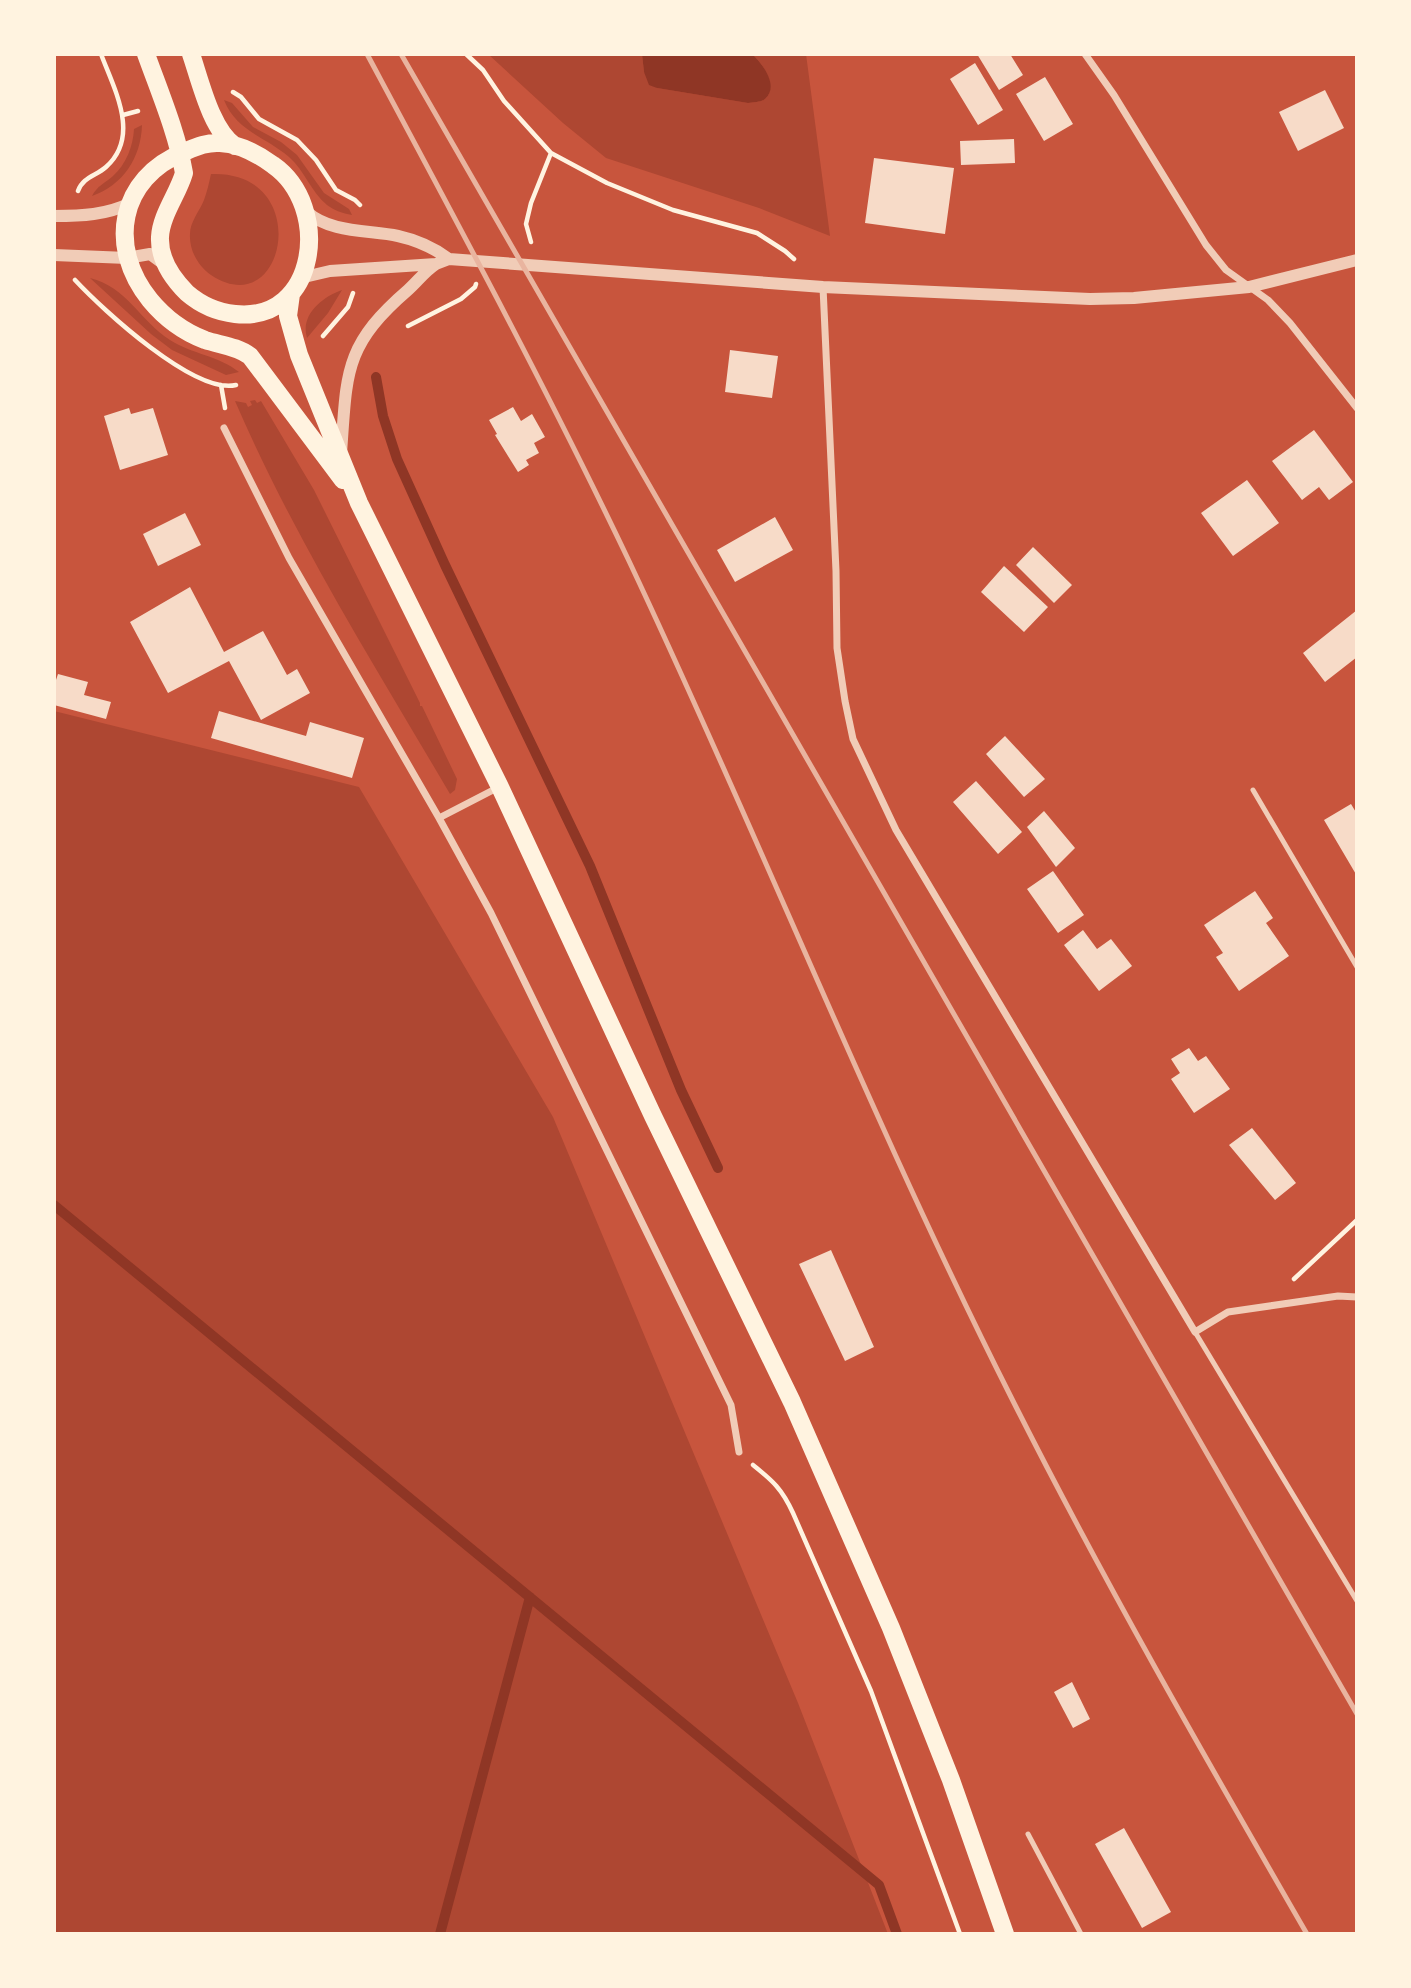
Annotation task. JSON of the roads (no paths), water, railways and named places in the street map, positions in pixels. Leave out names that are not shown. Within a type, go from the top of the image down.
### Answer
[{"type":"main road","points":[[146,54],[184,173],[164,219],[160,238],[162,254],[177,282],[193,298],[214,310],[242,315],[274,308],[296,286]]},
{"type":"main road","points":[[191,54],[216,123],[224,137],[234,146]]},
{"type":"main road","points":[[359,503],[250,355],[201,338],[168,318],[134,276],[127,258],[124,232],[131,203],[141,182],[151,170],[179,154],[211,143],[234,146],[258,155],[282,172],[299,195],[307,212],[310,239],[307,262],[288,308],[289,324],[299,355],[359,503],[500,787],[653,1116],[792,1402],[863,1561],[951,1780],[1005,1934]]},
{"type":"street","points":[[1085,54],[1114,95],[1206,245],[1226,270],[1268,300],[1290,323],[1357,408]]},
{"type":"street","points":[[54,216],[95,215],[117,210],[131,203]]},
{"type":"street","points":[[307,212],[325,223],[406,238],[433,250],[442,262]]},
{"type":"street","points":[[54,255],[127,258],[150,254],[168,268]]},
{"type":"street","points":[[296,286],[330,271],[442,262],[537,266],[823,287],[1090,299],[1161,296],[1249,287],[1357,260]]},
{"type":"street","points":[[341,458],[348,376],[358,347],[381,314],[442,262]]},
{"type":"street","points":[[823,287],[837,648],[853,739],[896,830],[1195,1332],[1228,1312],[1338,1296],[1357,1297]]},
{"type":"street","points":[[224,428],[289,558],[491,913],[731,1405],[739,1452]]},
{"type":"street","points":[[439,818],[500,787]]},
{"type":"lane","points":[[1253,790],[1357,967]]},
{"type":"lane","points":[[1195,1332],[1357,1601]]},
{"type":"lane","points":[[1028,1834],[1081,1934]]},
{"type":"waterway","points":[[376,377],[383,416],[397,459],[590,866],[681,1090],[718,1168]]},
{"type":"waterway","points":[[54,1205],[879,1885],[897,1934]]},
{"type":"waterway","points":[[440,1934],[530,1597]]},
{"type":"railway","points":[[367,54],[534,369],[629,561],[725,770],[864,1086],[1011,1397],[1118,1601],[1307,1934]]},
{"type":"railway","points":[[401,54],[1357,1714]]}]
